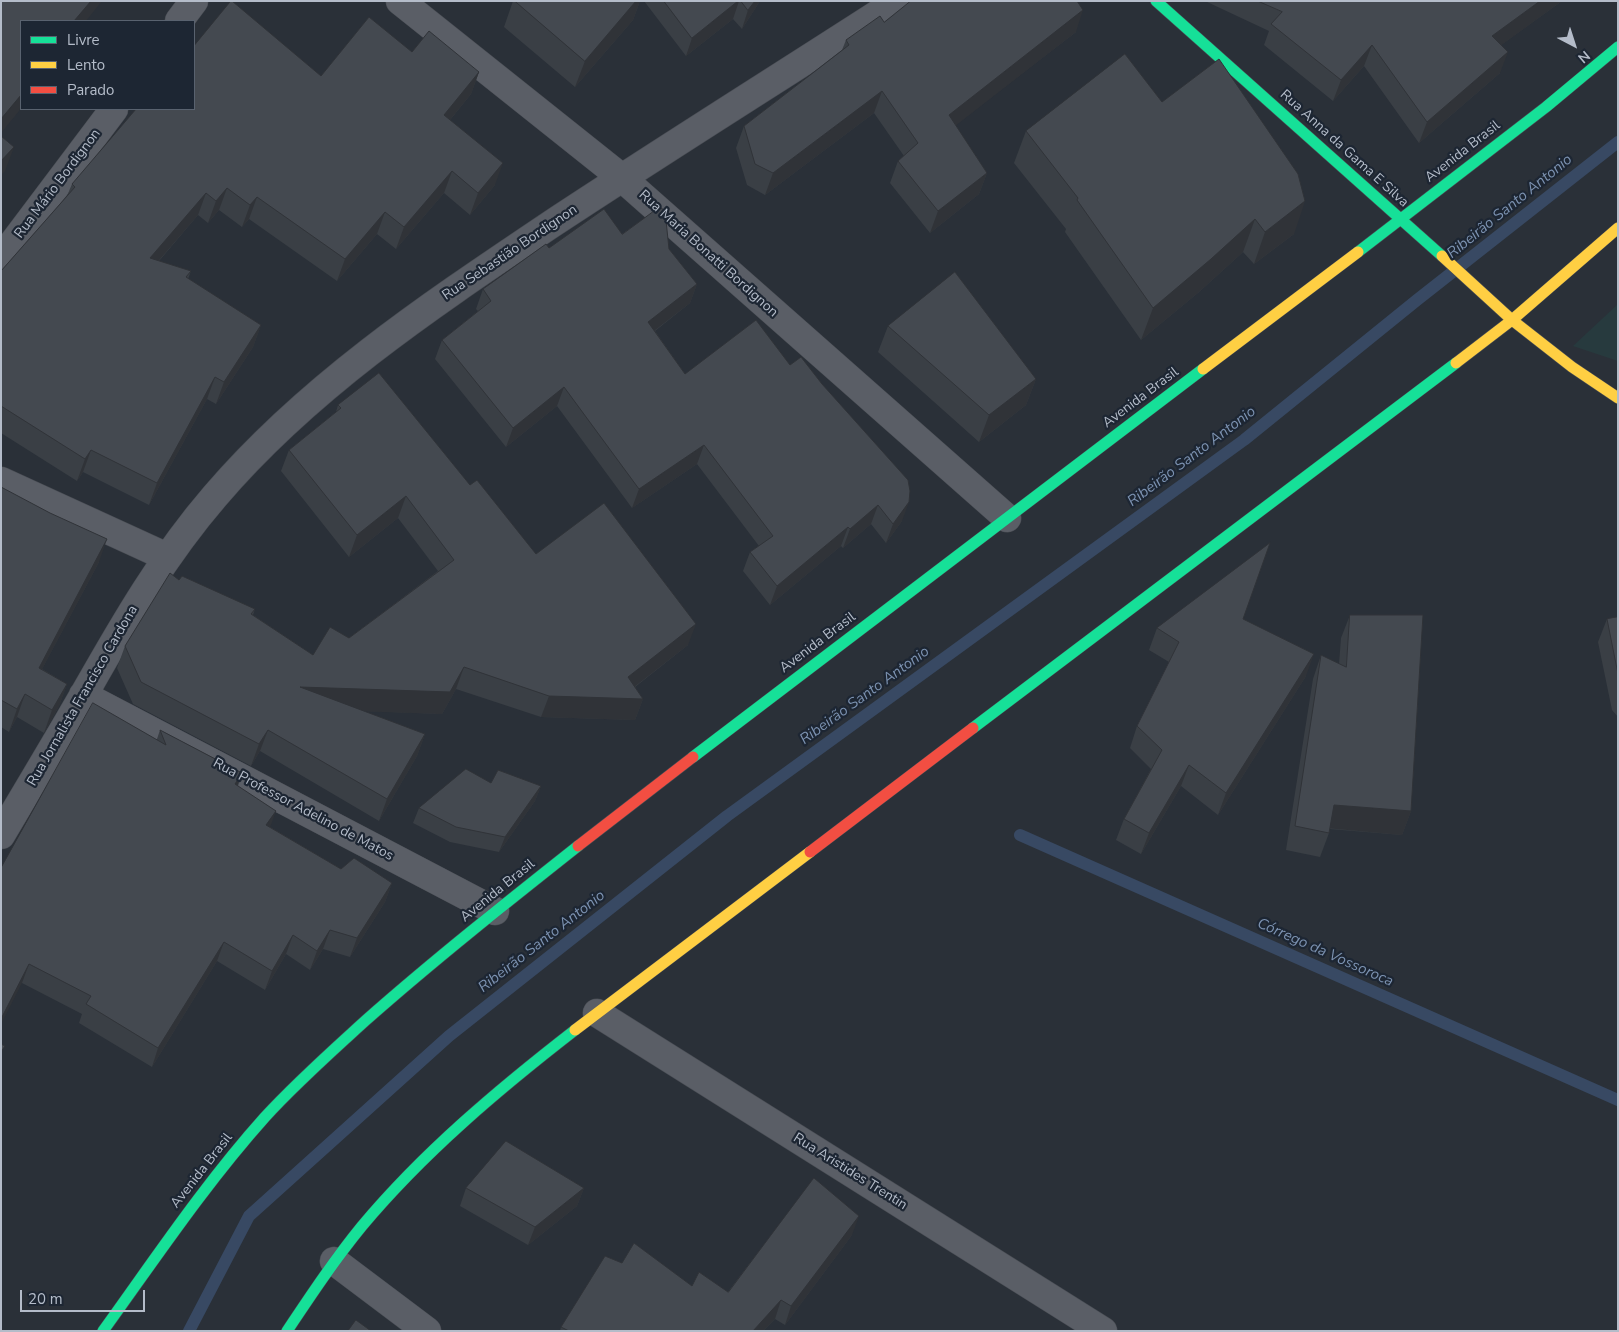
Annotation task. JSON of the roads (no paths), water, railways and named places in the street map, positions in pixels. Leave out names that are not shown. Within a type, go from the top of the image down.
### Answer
[{"type":"main road","name":"Rua Anna da Gama E Silva","points":[[1156,1],[1425,240],[1512,320],[1572,367],[1618,398]]},
{"type":"main road","name":"Avenida Brasil","points":[[103,1331],[220,1170],[265,1117],[318,1063],[400,990],[495,911],[712,742],[1401,219],[1546,106],[1618,47]]},
{"type":"main road","points":[[287,1331],[334,1261],[373,1213],[418,1164],[522,1071],[1512,320],[1618,228]]},
{"type":"street","points":[[180,20],[194,1]]},
{"type":"street","name":"Rua Maria Bonatti Bordignon","points":[[400,1],[622,178],[1006,518]]},
{"type":"street","name":"Rua Sebastião Bordignon","points":[[167,557],[214,497],[246,462],[292,416],[364,356],[464,282],[898,1]]},
{"type":"street","name":"Rua Mário Bordignon","points":[[1,260],[113,110]]},
{"type":"street","points":[[1,481],[167,557]]},
{"type":"street","name":"Rua Jornalista Francisco Cardona","points":[[1,835],[126,621],[167,557]]},
{"type":"street","name":"Rua Professor Adelino de Matos","points":[[83,695],[495,911]]},
{"type":"street","name":"Rua Aristides Trentin","points":[[597,1013],[1103,1331]]},
{"type":"street","points":[[334,1261],[427,1331]]},
{"type":"waterway","name":"Ribeirão Santo Antonio","points":[[189,1331],[249,1216],[449,1036],[727,816],[1244,440],[1417,300],[1618,142]]},
{"type":"waterway","name":"Córrego da Vossoroca","points":[[1020,835],[1618,1100]]}]
